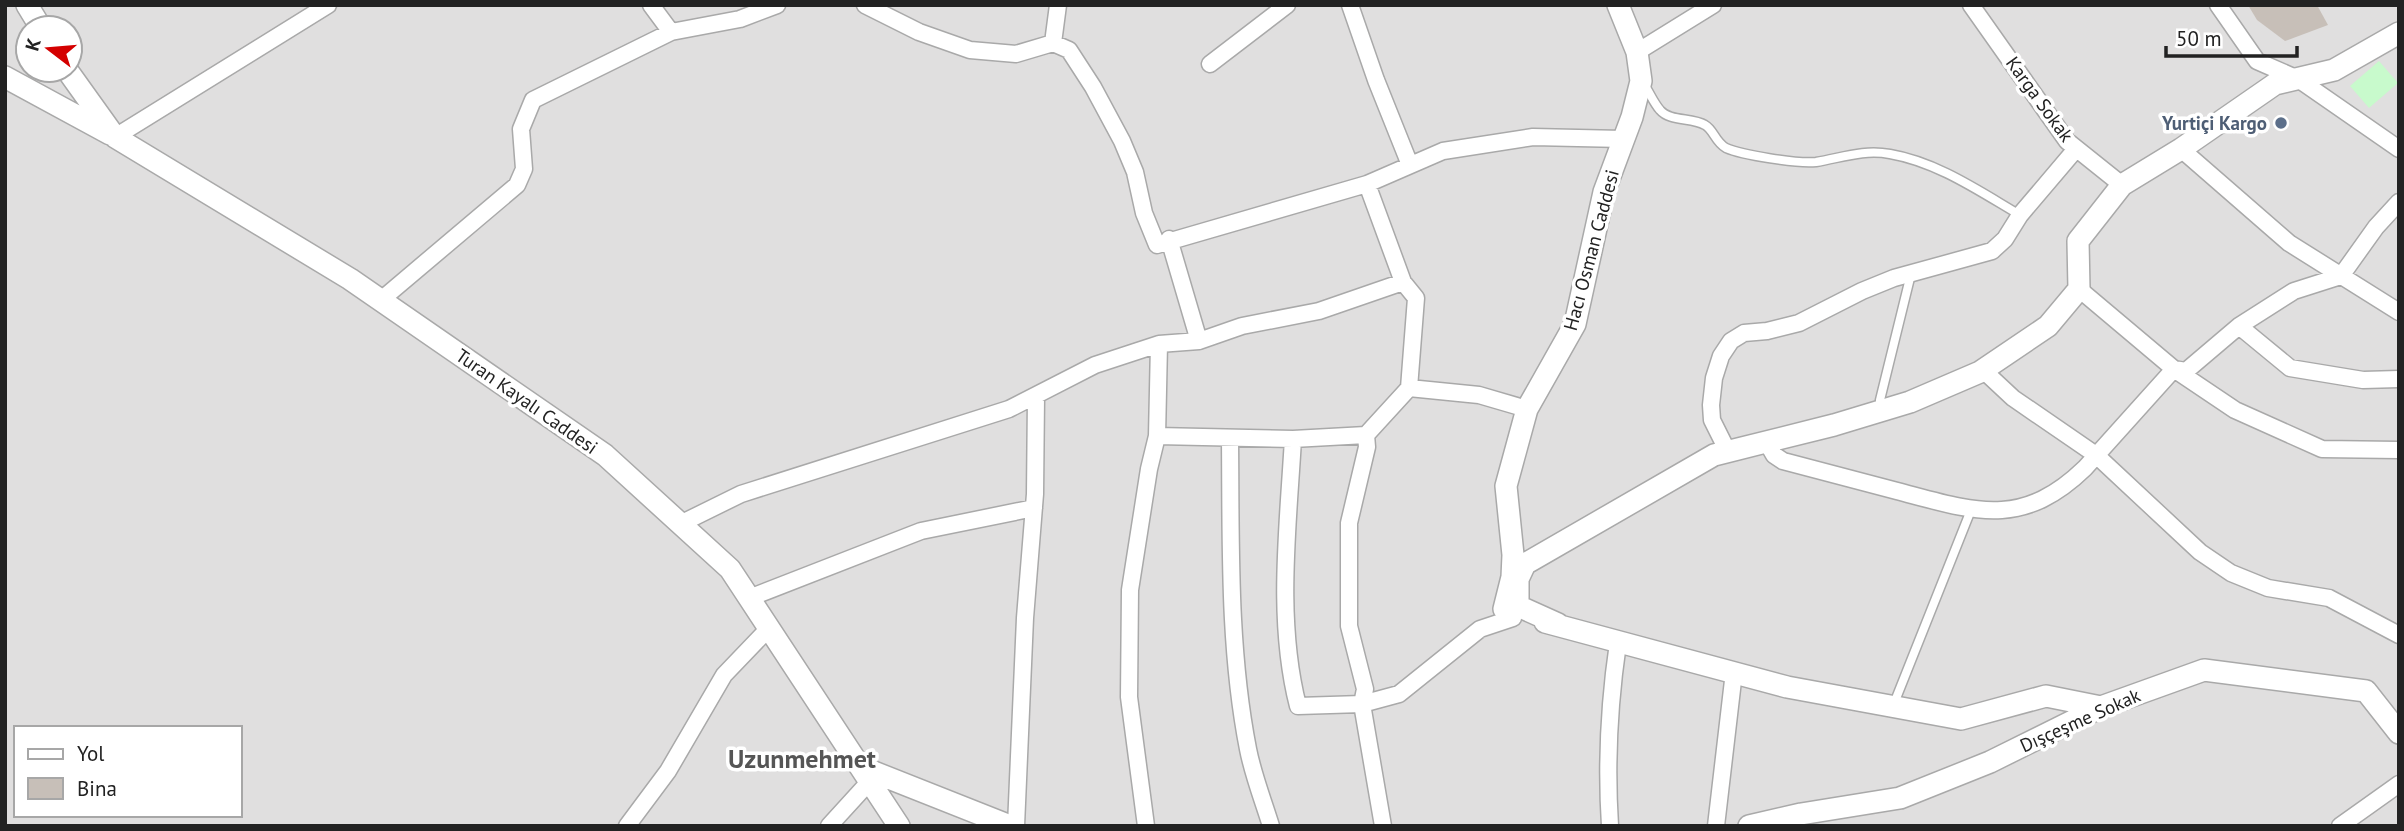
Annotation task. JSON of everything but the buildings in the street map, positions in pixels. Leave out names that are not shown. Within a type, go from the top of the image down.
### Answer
[{"type":"street","points":[[5,77],[115,137],[328,5]]},
{"type":"street","points":[[651,5],[671,33]]},
{"type":"street","points":[[381,300],[517,185],[524,169],[522,129],[533,100],[671,33],[740,19],[777,5]]},
{"type":"street","points":[[865,5],[919,32],[970,50],[1016,54],[1053,43],[1069,50],[1093,87],[1122,141],[1135,172],[1144,213],[1157,245],[1367,184],[1443,151],[1533,137],[1623,139]]},
{"type":"street","points":[[1053,43],[1058,5]]},
{"type":"street","points":[[1210,64],[1287,5]]},
{"type":"street","points":[[1350,5],[1410,165]]},
{"type":"street","name":"Hacı Osman Caddesi","points":[[1512,611],[1511,577],[1519,560],[1506,486],[1527,409],[1575,324],[1604,192],[1632,117],[1641,81],[1637,52],[1618,5]]},
{"type":"street","points":[[1637,52],[1713,5]]},
{"type":"street","name":"Karga Sokak","points":[[1971,5],[2058,130],[2076,149],[2122,185]]},
{"type":"street","points":[[2218,5],[2257,61],[2298,79],[2399,149]]},
{"type":"street","points":[[1519,560],[1700,461],[1727,450],[1834,425],[1910,402],[1983,370],[2048,326],[2079,289],[2078,241],[2122,185],[2181,149],[2275,84],[2334,70],[2399,33]]},
{"type":"street","name":"Turan Kayalı Caddesi","points":[[77,84],[115,137],[350,279],[605,455],[730,569],[899,826]]},
{"type":"street","points":[[1727,450],[1712,420],[1711,405],[1714,378],[1721,356],[1731,341],[1744,333],[1767,331],[1799,323],[1878,284],[1992,251],[2005,239],[2020,215],[2076,149]]},
{"type":"street","points":[[2181,149],[2289,243],[2399,312]]},
{"type":"street","points":[[1157,436],[1293,439],[1366,435],[1409,388],[1416,298],[1403,282],[1367,184]]},
{"type":"street","points":[[2174,369],[2186,371],[2239,326],[2294,291],[2341,276],[2376,227],[2399,202]]},
{"type":"street","points":[[1169,240],[1199,341]]},
{"type":"street","points":[[680,524],[741,494],[1009,409],[1095,365],[1159,344],[1199,341],[1242,326],[1319,311],[1403,282]]},
{"type":"street","points":[[2079,289],[2174,369],[2235,410],[2322,449],[2399,450]]},
{"type":"street","points":[[2239,326],[2290,368],[2363,380],[2399,379]]},
{"type":"street","points":[[1146,826],[1129,697],[1130,590],[1149,469],[1157,436],[1159,344]]},
{"type":"street","points":[[1766,441],[1769,449],[1783,461],[1971,510],[2008,509],[2042,499],[2072,481],[2174,369]]},
{"type":"street","points":[[1983,370],[2013,398],[2096,455],[2200,552],[2231,573],[2268,588],[2329,598],[2399,635]]},
{"type":"street","points":[[1409,388],[1479,395],[1527,409]]},
{"type":"street","points":[[1016,826],[1025,618],[1034,508],[1036,397]]},
{"type":"street","points":[[1366,435],[1367,447],[1349,523],[1349,626],[1365,689],[1362,704],[1382,826]]},
{"type":"street","points":[[1230,438],[1233,615],[1241,707],[1248,752],[1271,826]]},
{"type":"street","points":[[1293,439],[1286,566],[1290,673],[1298,706],[1362,704],[1399,694],[1480,629],[1512,611],[1618,643],[1787,687],[1854,698],[1893,708],[1961,719],[2046,696],[2101,707]]},
{"type":"street","points":[[749,598],[921,531],[1034,508]]},
{"type":"street","points":[[627,826],[668,771],[724,675],[769,628]]},
{"type":"street","points":[[1610,826],[1607,772],[1611,688],[1618,643]]},
{"type":"street","name":"Dışçeşme Sokak","points":[[1749,826],[1801,814],[1900,798],[1990,762],[2101,707],[2204,670],[2366,691],[2399,733]]},
{"type":"street","points":[[1716,826],[1734,672]]},
{"type":"street","points":[[829,826],[865,774],[1010,826]]},
{"type":"street","points":[[2340,826],[2399,784]]},
{"type":"lane","points":[[1641,81],[1659,110],[1667,116],[1698,121],[1708,126],[1716,139],[1729,149],[1803,163],[1857,153],[1888,154],[1944,172],[2020,215]]},
{"type":"lane","points":[[1880,411],[1880,400],[1911,274]]},
{"type":"lane","points":[[1893,708],[1971,510]]},
{"type":"shaded area","points":[[5,5],[2399,5],[2399,826],[5,826]]},
{"type":"green space","points":[[2379,61],[2398,83],[2369,108],[2350,86]]},
{"type":"place","name":"Yurtiçi Kargo","points":[[2281,123]]},
{"type":"district","name":"Uzunmehmet","points":[[802,758]]}]
